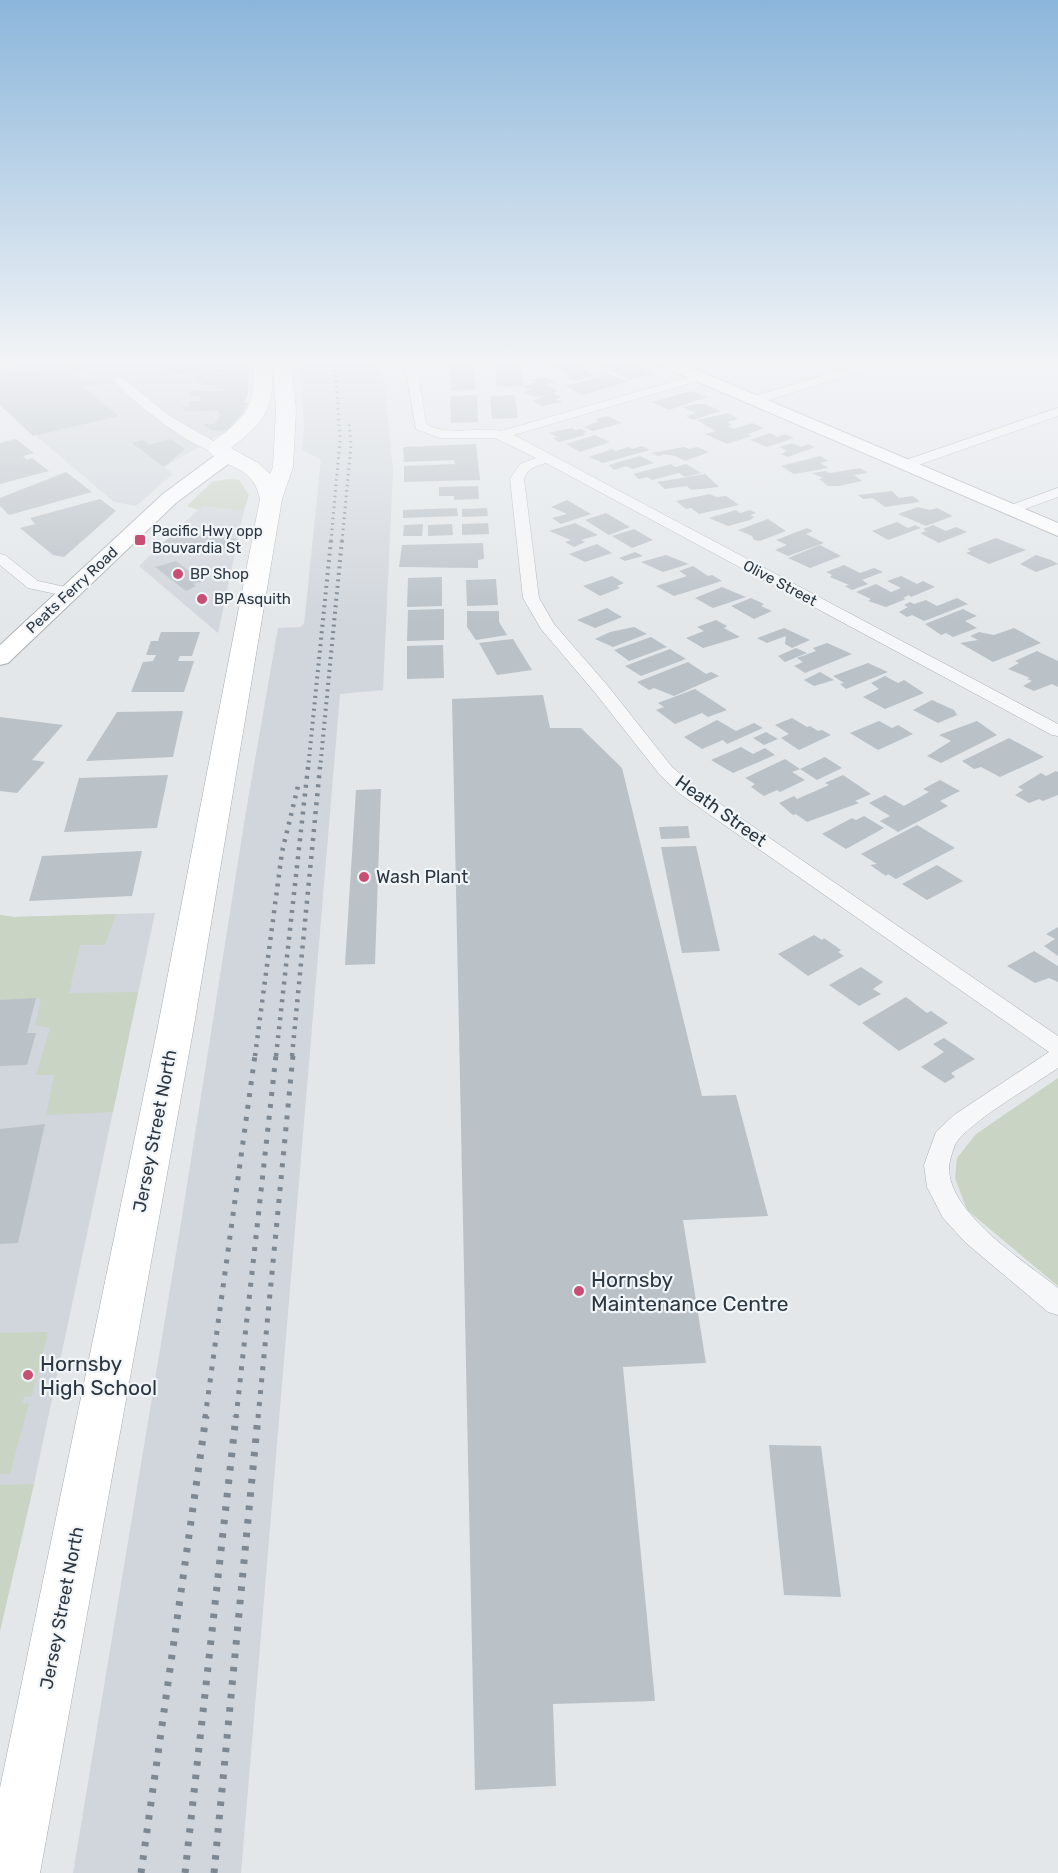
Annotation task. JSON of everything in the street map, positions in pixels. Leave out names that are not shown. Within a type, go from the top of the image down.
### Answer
[{"type":"main road","name":"Jersey Street North","points":[[11,1873],[175,1031],[270,488],[284,459],[284,447]]},
{"type":"main road","points":[[864,447],[1058,530]]},
{"type":"main road","name":"Peats Ferry Road","points":[[0,658],[170,498],[188,485],[222,448]]},
{"type":"main road","name":"Peats Ferry Road","points":[[170,498],[192,471],[222,448]]},
{"type":"main road","points":[[222,448],[249,466],[270,488]]},
{"type":"main road","points":[[188,485],[208,476],[230,472],[244,473],[270,488]]},
{"type":"street","name":"Olive Street","points":[[525,447],[1058,731]]},
{"type":"street","points":[[905,465],[956,447]]},
{"type":"street","name":"Heath Street","points":[[547,459],[525,466],[517,474],[531,598],[547,626],[602,690],[666,771],[687,790],[1058,1047]]},
{"type":"street","points":[[1011,510],[1058,492]]},
{"type":"street","points":[[0,558],[33,585],[70,592]]},
{"type":"street","points":[[1058,1057],[957,1127],[945,1138],[936,1165],[940,1187],[952,1211],[975,1236],[1058,1304]]},
{"type":"shaded area","points":[[50,447],[198,447],[164,467],[173,474],[136,506],[114,502]]},
{"type":"shaded area","points":[[302,447],[391,447],[393,471],[383,690],[340,694],[241,1873],[73,1873],[181,1223],[245,817],[278,628],[300,627],[304,624],[321,460],[302,450]]},
{"type":"shaded area","name":"BP Asquith","points":[[202,506],[244,511],[218,633],[139,566]]},
{"type":"shaded area","name":"Hornsby High School","points":[[155,913],[34,1484],[0,1631],[0,915],[14,917]]},
{"type":"green space","points":[[239,480],[249,495],[244,511],[203,506],[198,510],[187,506],[213,481]]},
{"type":"green space","points":[[116,914],[105,945],[80,945],[69,993],[138,992],[113,1112],[46,1115],[54,1075],[36,1075],[50,1028],[35,1025],[41,999],[0,1001],[0,915],[14,917]]},
{"type":"green space","points":[[1058,1078],[1058,1286],[967,1210],[955,1178],[957,1158],[976,1134]]},
{"type":"green space","points":[[48,1332],[32,1396],[24,1397],[22,1404],[29,1403],[10,1474],[0,1474],[0,1333]]},
{"type":"green space","points":[[34,1484],[0,1631],[0,1485]]},
{"type":"building","points":[[0,447],[27,447],[34,453],[23,456],[27,460],[32,458],[49,471],[0,484]]},
{"type":"building","points":[[138,447],[185,449],[164,467]]},
{"type":"building","points":[[403,447],[476,447],[480,480],[404,482],[404,466],[455,464],[454,460],[404,462]]},
{"type":"building","points":[[572,447],[594,447],[580,452]]},
{"type":"building","points":[[627,447],[645,447],[650,450],[603,463],[589,457],[612,449],[616,451]]},
{"type":"building","points":[[682,447],[698,447],[709,452],[685,461],[675,456],[665,454],[659,456],[651,453]]},
{"type":"building","points":[[780,447],[814,447],[788,457],[781,454],[787,451]]},
{"type":"building","points":[[640,456],[654,463],[632,469],[626,466],[614,470],[609,465]]},
{"type":"building","points":[[820,456],[828,461],[820,463],[829,468],[794,474],[781,466]]},
{"type":"building","points":[[671,464],[675,467],[686,464],[701,473],[685,477],[679,473],[652,480],[647,477],[639,479],[633,474]]},
{"type":"building","points":[[860,468],[868,473],[854,475],[862,481],[839,486],[828,486],[819,479],[823,478],[811,473],[826,471],[830,473]]},
{"type":"building","points":[[66,472],[92,492],[9,515],[0,506],[0,498]]},
{"type":"building","points":[[705,474],[719,487],[691,490],[687,486],[665,489],[657,482]]},
{"type":"building","points":[[478,486],[479,499],[454,500],[454,496],[439,496],[439,487]]},
{"type":"building","points":[[892,491],[899,498],[913,496],[920,502],[885,507],[873,498],[863,499],[858,495]]},
{"type":"building","points":[[709,494],[717,497],[726,496],[739,505],[699,514],[691,508],[686,509],[676,501]]},
{"type":"building","points":[[100,499],[116,511],[64,557],[53,555],[20,528],[35,524],[30,518]]},
{"type":"building","points":[[567,500],[591,514],[561,524],[552,518],[567,514],[551,507]]},
{"type":"building","points":[[918,507],[930,510],[937,508],[953,516],[926,526],[898,514]]},
{"type":"building","points":[[457,508],[458,516],[403,518],[403,510]]},
{"type":"building","points":[[487,508],[488,516],[462,517],[462,509]]},
{"type":"building","points":[[736,510],[740,513],[750,510],[756,513],[750,515],[754,517],[750,520],[728,526],[709,518]]},
{"type":"building","points":[[606,513],[630,527],[609,535],[585,520]]},
{"type":"building","points":[[768,519],[786,531],[760,541],[738,530]]},
{"type":"building","points":[[897,522],[908,528],[915,525],[921,528],[888,540],[872,531]]},
{"type":"building","points":[[488,523],[489,534],[462,535],[462,524]]},
{"type":"building","points":[[575,523],[598,535],[581,540],[585,542],[574,547],[565,542],[571,540],[549,531]]},
{"type":"building","points":[[423,524],[422,536],[403,536],[404,525]]},
{"type":"building","points":[[452,524],[453,535],[428,536],[428,525]]},
{"type":"building","points":[[933,525],[946,531],[956,527],[967,532],[939,543],[920,533],[926,531],[923,529]]},
{"type":"building","points":[[807,528],[813,531],[806,534],[824,543],[788,556],[775,550],[787,545],[776,540]]},
{"type":"building","points":[[634,529],[653,540],[632,548],[612,536]]},
{"type":"building","points":[[178,530],[238,539],[221,554],[161,545]]},
{"type":"building","points":[[996,538],[1026,550],[989,564],[966,553],[971,551],[967,549]]},
{"type":"building","points":[[483,543],[484,559],[478,560],[478,568],[399,567],[402,545]]},
{"type":"building","points":[[597,544],[612,553],[585,562],[569,554]]},
{"type":"building","points":[[820,545],[841,556],[810,568],[788,558]]},
{"type":"building","points":[[635,552],[643,556],[625,561],[619,558]]},
{"type":"building","points":[[666,555],[689,564],[663,572],[641,562]]},
{"type":"building","points":[[1036,555],[1058,564],[1036,572],[1020,564]]},
{"type":"building","name":"BP Shop","points":[[176,561],[202,581],[193,584],[196,586],[186,591],[155,567]]},
{"type":"building","points":[[844,565],[860,573],[874,568],[883,572],[862,580],[868,584],[852,590],[845,586],[849,585],[830,577],[832,575],[826,572]]},
{"type":"building","points":[[693,566],[708,576],[712,575],[722,581],[674,596],[656,586],[687,576],[679,571]]},
{"type":"building","points":[[612,576],[624,583],[617,586],[620,588],[600,596],[583,586]]},
{"type":"building","points":[[901,576],[917,584],[923,581],[935,587],[911,597],[909,595],[903,598],[906,599],[886,607],[868,601],[871,599],[856,592],[876,584],[891,592],[901,588],[887,581]]},
{"type":"building","points":[[442,577],[442,606],[407,607],[408,578]]},
{"type":"building","points":[[496,579],[498,605],[467,606],[466,580]]},
{"type":"building","points":[[722,587],[746,597],[713,608],[695,598]]},
{"type":"building","points":[[751,598],[772,611],[754,619],[731,606]]},
{"type":"building","points":[[957,598],[968,604],[924,621],[912,615],[907,617],[899,612],[908,607],[904,605],[910,602],[914,604],[926,600],[937,606]]},
{"type":"building","points":[[607,608],[622,617],[595,628],[577,620]]},
{"type":"building","points":[[444,609],[444,640],[407,641],[408,610]]},
{"type":"building","points":[[963,609],[977,616],[965,621],[977,628],[953,637],[946,633],[941,635],[925,624]]},
{"type":"building","points":[[467,611],[499,611],[499,622],[507,635],[476,640],[467,627]]},
{"type":"building","points":[[716,620],[727,626],[724,628],[740,637],[703,648],[686,638],[704,631],[697,627]]},
{"type":"building","points":[[634,627],[647,634],[613,647],[595,639],[610,632]]},
{"type":"building","points":[[784,628],[810,640],[792,648],[785,644],[786,636],[767,643],[757,638]]},
{"type":"building","points":[[1014,628],[1041,643],[993,662],[960,643],[978,640],[970,636],[979,632],[994,635]]},
{"type":"building","points":[[161,632],[200,632],[192,656],[180,656],[178,661],[194,661],[184,692],[131,692],[143,662],[153,661],[156,655],[146,655],[151,641],[158,641]]},
{"type":"building","points":[[651,637],[667,647],[629,661],[614,650]]},
{"type":"building","points":[[513,639],[532,670],[497,675],[479,643]]},
{"type":"building","points":[[827,643],[852,654],[805,673],[794,666],[803,662],[797,658],[816,651],[813,648]]},
{"type":"building","points":[[443,645],[444,678],[407,679],[407,646]]},
{"type":"building","points":[[796,648],[807,653],[785,662],[778,656]]},
{"type":"building","points":[[670,649],[686,659],[641,676],[625,666]]},
{"type":"building","points":[[1037,651],[1058,661],[1058,687],[1052,684],[1034,691],[1023,686],[1032,681],[1027,679],[1030,678],[1008,669],[1019,663],[1015,661]]},
{"type":"building","points":[[688,662],[706,674],[711,672],[719,676],[674,696],[654,688],[649,690],[637,682]]},
{"type":"building","points":[[868,663],[888,672],[846,689],[840,684],[844,683],[833,676]]},
{"type":"building","points":[[820,672],[834,680],[814,686],[804,680]]},
{"type":"building","points":[[885,676],[898,683],[904,680],[924,693],[885,709],[863,697],[879,689],[871,683]]},
{"type":"building","points":[[695,689],[727,710],[708,717],[702,713],[675,724],[656,710],[664,707],[658,703]]},
{"type":"building","name":"Hornsby Maintenance Centre","points":[[543,695],[550,728],[581,728],[622,768],[702,1096],[736,1095],[768,1216],[683,1220],[706,1363],[623,1367],[655,1701],[553,1704],[556,1786],[475,1790],[452,699]]},
{"type":"building","points":[[932,700],[954,710],[957,715],[938,723],[913,710]]},
{"type":"building","points":[[183,711],[173,757],[86,761],[117,712]]},
{"type":"building","points":[[0,717],[63,725],[32,760],[45,762],[17,793],[0,791]]},
{"type":"building","points":[[792,718],[807,727],[822,730],[831,735],[799,750],[781,738],[789,734],[775,725]]},
{"type":"building","points":[[717,720],[736,731],[754,723],[763,728],[727,744],[723,740],[702,749],[684,737]]},
{"type":"building","points":[[879,721],[892,728],[898,725],[913,734],[878,750],[850,733]]},
{"type":"building","points":[[977,721],[997,735],[941,763],[927,756],[951,741],[939,735]]},
{"type":"building","points":[[766,732],[778,739],[764,745],[753,738]]},
{"type":"building","points":[[1009,738],[1044,757],[1000,777],[981,767],[974,769],[962,761]]},
{"type":"building","points":[[741,747],[753,754],[765,748],[775,755],[733,773],[711,760]]},
{"type":"building","points":[[825,757],[842,768],[817,780],[800,769]]},
{"type":"building","points":[[785,759],[800,769],[792,772],[805,780],[780,792],[777,790],[764,796],[751,787],[755,784],[745,778]]},
{"type":"building","points":[[1058,772],[1058,795],[1029,803],[1015,795],[1023,790],[1018,787],[1041,773],[1046,776]]},
{"type":"building","points":[[168,775],[157,828],[64,832],[79,778]]},
{"type":"building","points":[[843,775],[871,794],[855,801],[859,803],[807,822],[796,814],[793,815],[779,803],[794,796],[797,799],[829,785],[825,783]]},
{"type":"building","points":[[940,780],[960,791],[940,801],[948,806],[898,832],[880,821],[890,816],[869,803],[885,795],[904,806],[929,792],[923,789]]},
{"type":"building","name":"Wash Plant","points":[[381,789],[375,964],[345,965],[356,790]]},
{"type":"building","points":[[864,816],[884,828],[846,849],[822,834],[852,818],[856,820]]},
{"type":"building","points":[[917,825],[955,848],[896,879],[888,874],[886,876],[870,865],[877,864],[861,854]]},
{"type":"building","points":[[688,826],[690,838],[661,839],[659,827]]},
{"type":"building","points":[[696,846],[720,951],[682,953],[661,847]]},
{"type":"building","points":[[142,851],[132,896],[29,901],[42,856]]},
{"type":"building","points":[[937,865],[963,881],[927,900],[902,884]]},
{"type":"building","points":[[1058,927],[1058,956],[1044,946],[1055,939],[1046,934]]},
{"type":"building","points":[[814,935],[822,940],[824,938],[841,950],[838,952],[844,956],[808,976],[778,954]]},
{"type":"building","points":[[1034,951],[1058,966],[1058,982],[1049,978],[1035,983],[1007,966]]},
{"type":"building","points":[[861,967],[883,982],[873,989],[881,994],[859,1006],[829,985]]},
{"type":"building","points":[[906,997],[927,1013],[931,1011],[948,1023],[899,1051],[862,1023]]},
{"type":"building","points":[[36,998],[27,1033],[36,1033],[27,1065],[0,1066],[0,1000]]},
{"type":"building","points":[[944,1038],[975,1059],[951,1073],[955,1077],[945,1083],[921,1067],[944,1052],[933,1044]]},
{"type":"building","points":[[45,1124],[18,1243],[0,1244],[0,1129]]},
{"type":"building","points":[[769,1445],[821,1446],[841,1597],[784,1595]]},
{"type":"railway","points":[[331,541],[339,447]]},
{"type":"railway","points":[[342,541],[351,447]]},
{"type":"railway","points":[[308,769],[331,540]]},
{"type":"railway","points":[[320,769],[342,540]]},
{"type":"railway","points":[[276,1056],[308,767]]},
{"type":"railway","points":[[292,1056],[320,767]]},
{"type":"railway","points":[[255,1056],[282,852],[299,782]]},
{"type":"railway","points":[[205,1418],[255,1055]]},
{"type":"railway","points":[[236,1418],[276,1055]]},
{"type":"railway","points":[[258,1418],[293,1055]]},
{"type":"railway","points":[[141,1873],[206,1416]]},
{"type":"railway","points":[[185,1873],[236,1416]]},
{"type":"railway","points":[[214,1873],[258,1416]]},
{"type":"place","name":"Pacific Hwy opp Bouvardia St","points":[[140,540]]},
{"type":"place","name":"BP Shop","points":[[178,574]]},
{"type":"place","name":"BP Asquith","points":[[202,599]]},
{"type":"place","name":"Wash Plant","points":[[364,877]]},
{"type":"place","name":"Hornsby Maintenance Centre","points":[[579,1291]]},
{"type":"place","name":"Hornsby High School","points":[[28,1375]]}]
